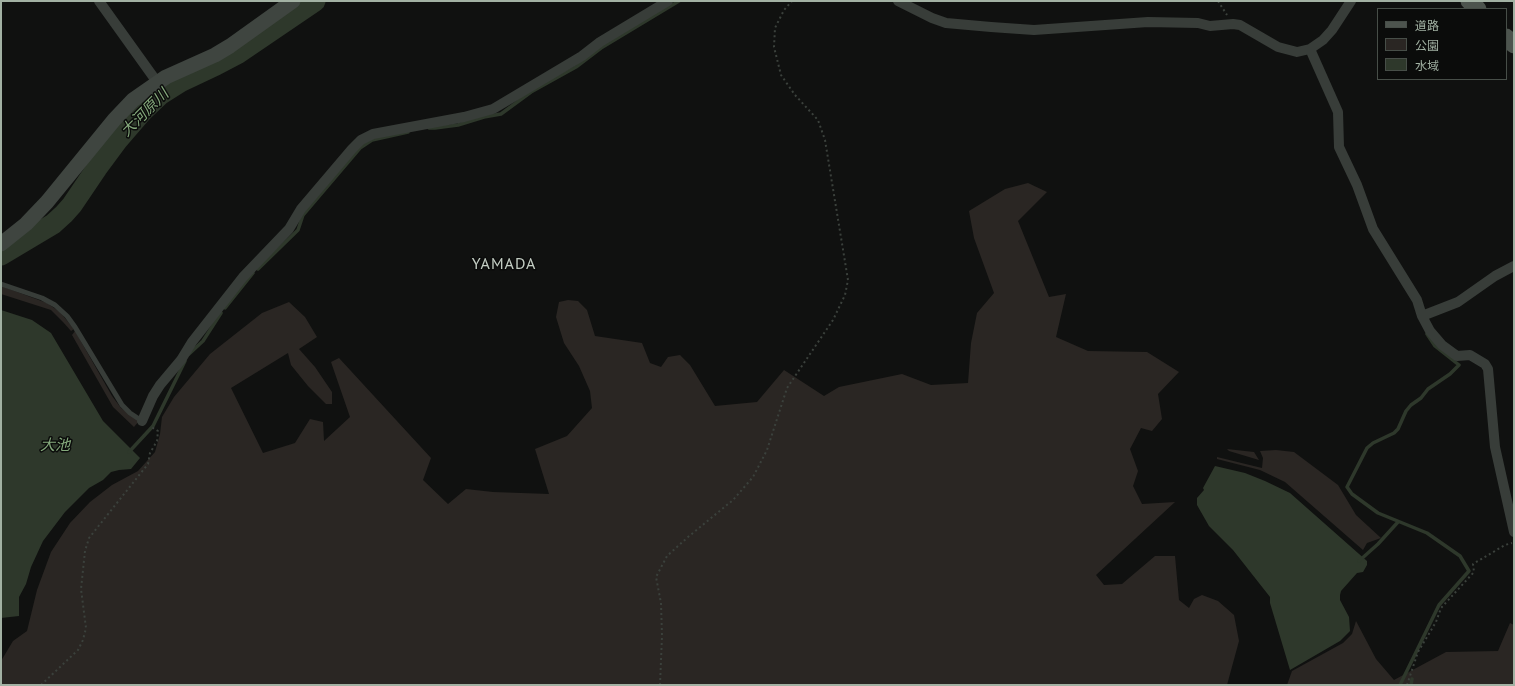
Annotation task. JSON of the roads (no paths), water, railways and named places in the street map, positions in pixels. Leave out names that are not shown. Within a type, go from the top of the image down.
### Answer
[{"type":"main road","points":[[1,244],[26,224],[47,202],[114,120],[133,100],[157,82],[230,46],[293,1]]},
{"type":"street","points":[[99,1],[157,82]]},
{"type":"street","points":[[142,421],[160,385],[181,360],[196,336],[243,277],[289,229],[301,209],[361,140],[373,134],[464,117],[493,109],[582,56],[600,42],[668,1]]},
{"type":"street","points":[[898,1],[932,18],[946,23],[998,28],[1034,30],[1148,22],[1198,23],[1210,26],[1233,24],[1240,25],[1278,48],[1297,52],[1310,49],[1323,40],[1332,30],[1351,1]]},
{"type":"street","points":[[1310,49],[1338,112],[1339,147],[1357,185],[1373,229],[1416,300],[1430,331],[1442,345],[1457,356],[1470,355],[1485,364],[1488,369],[1495,447],[1514,532]]},
{"type":"street","points":[[1422,316],[1458,302],[1495,276],[1514,266]]},
{"type":"lane","points":[[1,284],[42,298],[55,305],[67,316],[122,405],[130,413],[142,421]]},
{"type":"water","name":"大池","points":[[1,310],[32,320],[51,333],[103,421],[140,458],[131,469],[111,472],[103,480],[89,488],[65,512],[43,541],[31,567],[26,584],[19,597],[19,616],[1,618]]},
{"type":"water","points":[[1215,466],[1245,473],[1290,493],[1367,561],[1367,565],[1363,572],[1357,573],[1341,591],[1340,595],[1340,600],[1349,617],[1350,631],[1340,641],[1290,670],[1270,603],[1270,597],[1233,550],[1209,526],[1197,505],[1197,498],[1204,490],[1203,488]]},
{"type":"waterway","name":"大河原川","points":[[1,255],[53,224],[64,214],[117,141],[142,112],[161,94],[180,82],[237,54],[315,1]]},
{"type":"waterway","points":[[429,128],[458,125],[484,117],[501,114],[531,92],[576,67],[601,48],[679,1]]},
{"type":"waterway","points":[[258,269],[298,230],[303,215],[360,148],[372,140],[408,132]]},
{"type":"waterway","points":[[225,308],[253,273]]},
{"type":"waterway","points":[[189,354],[203,341],[221,313]]},
{"type":"waterway","points":[[1400,685],[1439,605],[1469,571],[1460,556],[1427,533],[1378,513],[1352,494],[1347,487],[1367,448],[1373,443],[1394,433],[1398,429],[1406,411],[1411,405],[1421,398],[1428,389],[1450,374],[1459,365],[1435,346],[1427,334]]},
{"type":"waterway","points":[[129,452],[153,426],[185,361]]},
{"type":"waterway","points":[[1359,561],[1378,544],[1398,522]]},
{"type":"waterway","points":[[1411,685],[1412,679]]},
{"type":"district","name":"YAMADA","points":[[504,264]]}]
